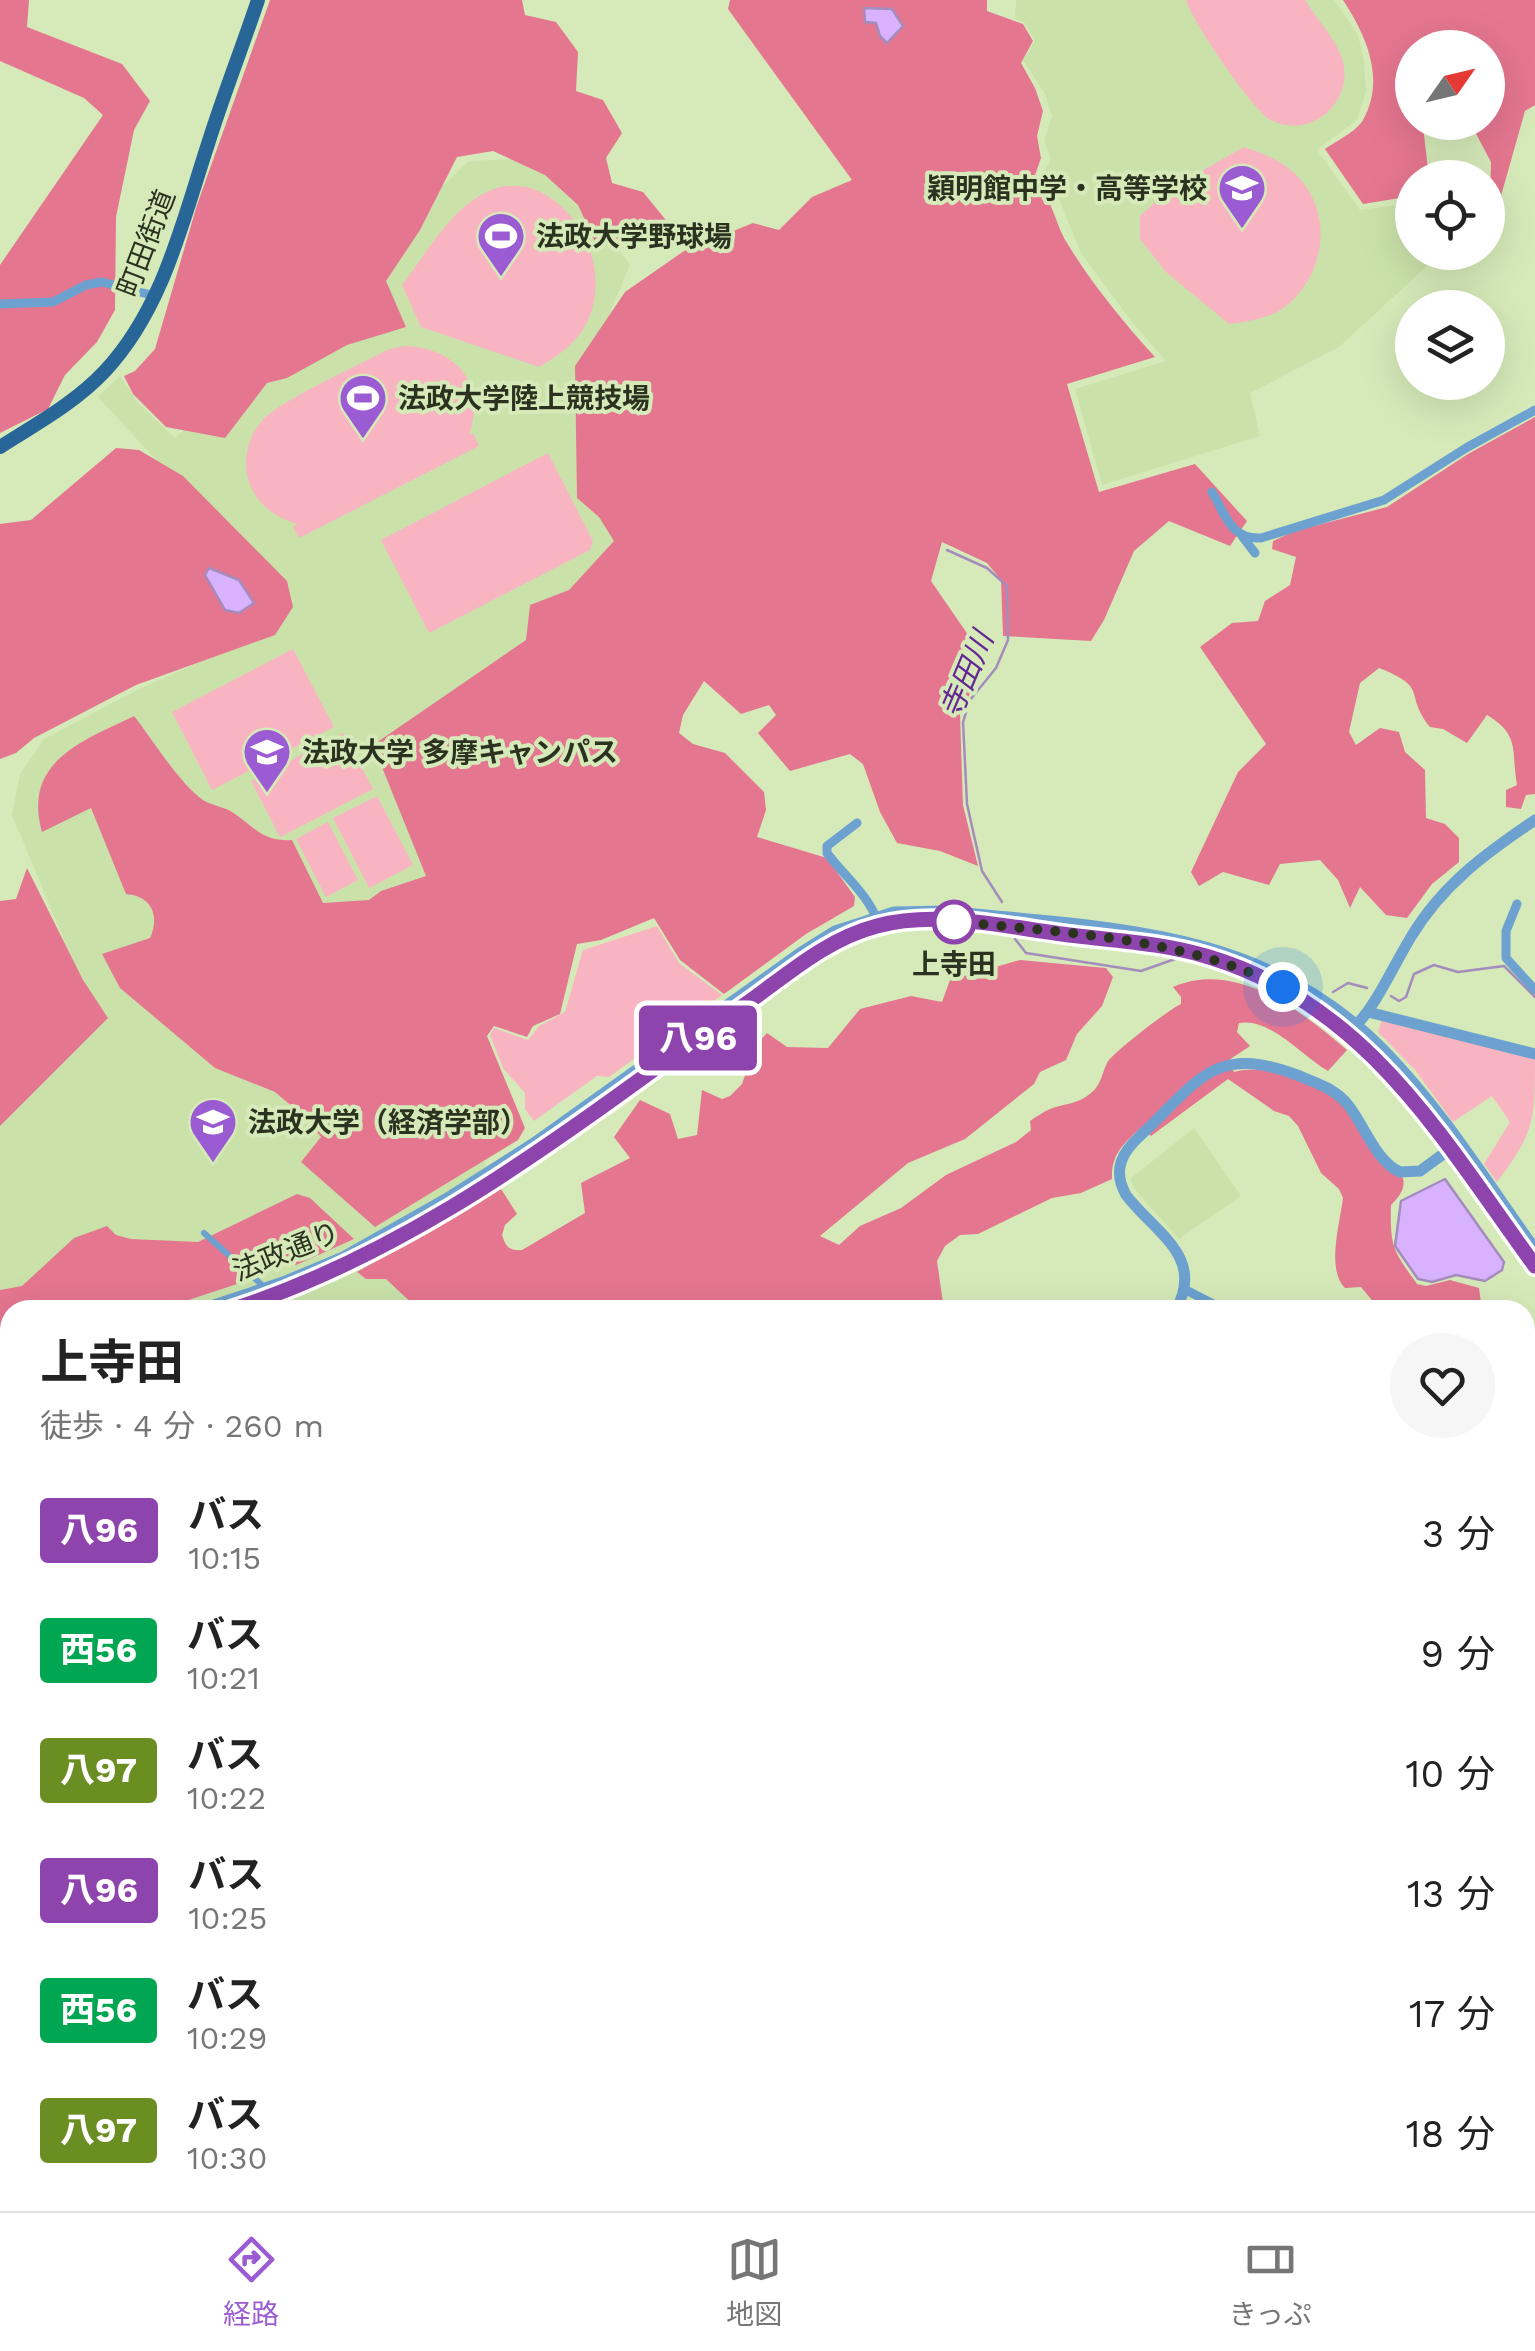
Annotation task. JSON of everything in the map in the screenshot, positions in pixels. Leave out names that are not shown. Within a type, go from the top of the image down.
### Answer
[{"type":"main road","name":"町田街道","points":[[0,448],[56,412],[97,379],[136,332],[155,296],[258,0]]},
{"type":"street","points":[[0,304],[53,302],[86,285],[102,282],[155,296]]},
{"type":"street","points":[[1242,536],[1261,538],[1384,500],[1535,410]]},
{"type":"street","points":[[1212,492],[1223,516],[1255,553]]},
{"type":"street","points":[[1353,1028],[1368,1012],[1411,937],[1448,886],[1482,856],[1535,820]]},
{"type":"street","points":[[857,823],[828,846],[827,853],[868,900],[877,921]]},
{"type":"street","points":[[1517,904],[1506,931],[1506,958],[1535,990]]},
{"type":"street","points":[[392,1237],[534,1143],[818,940],[913,910],[945,910],[1189,941],[1229,952],[1290,979],[1403,1071],[1534,1263]]},
{"type":"street","points":[[1368,1012],[1535,1054]]},
{"type":"street","points":[[1181,1300],[1186,1290],[1183,1262],[1126,1195],[1119,1165],[1132,1143],[1215,1070],[1237,1062],[1258,1062],[1323,1085],[1343,1099],[1389,1166],[1400,1172],[1420,1170],[1454,1146]]},
{"type":"street","points":[[1454,1146],[1535,1249]]},
{"type":"street","points":[[206,1235],[279,1300]]},
{"type":"street","name":"法政通り","points":[[227,1300],[392,1237]]},
{"type":"street","name":"法政通り","points":[[259,1300],[317,1279],[392,1237]]},
{"type":"street","points":[[1186,1290],[1205,1300]]},
{"type":"shaded area","points":[[0,0],[29,0],[27,27],[122,64],[150,101],[134,130],[116,217],[115,310],[97,342],[65,375],[48,409],[0,433],[0,265],[103,115],[84,98],[0,61]]},
{"type":"shaded area","points":[[270,0],[522,0],[525,15],[556,22],[578,52],[576,91],[603,100],[622,133],[606,158],[612,183],[643,192],[674,230],[627,248],[596,244],[578,205],[545,175],[493,151],[457,157],[420,230],[386,281],[406,327],[347,345],[287,378],[267,383],[225,438],[166,427],[133,394],[124,376],[135,371],[155,349],[197,205]]},
{"type":"shaded area","points":[[730,0],[987,0],[987,11],[1023,24],[1033,41],[1021,63],[1043,111],[1037,136],[1041,158],[1033,181],[1045,194],[1063,235],[1087,273],[1155,357],[1067,384],[1099,492],[1195,464],[1247,521],[1230,546],[1169,521],[1134,551],[1091,641],[1003,636],[1001,580],[987,563],[942,542],[931,581],[973,642],[980,673],[960,714],[963,805],[978,866],[940,851],[897,843],[880,812],[863,764],[850,754],[790,771],[758,733],[776,715],[769,705],[741,714],[704,681],[683,715],[679,733],[693,744],[725,753],[764,792],[766,810],[757,837],[827,858],[855,897],[854,906],[806,934],[724,994],[680,960],[654,918],[601,940],[577,944],[560,1014],[533,1026],[527,1037],[494,1026],[487,1036],[525,1128],[518,1140],[375,1227],[301,1162],[321,1137],[307,1119],[275,1092],[215,1068],[120,988],[102,954],[150,938],[152,908],[142,899],[126,894],[91,808],[42,832],[38,808],[41,787],[61,757],[134,716],[176,772],[203,800],[229,810],[266,836],[292,840],[323,903],[369,900],[381,891],[426,876],[373,745],[526,640],[530,605],[569,590],[614,541],[599,517],[577,498],[575,366],[625,292],[684,251],[753,223],[779,230],[812,197],[852,180],[728,9]]},
{"type":"shaded area","name":"穎明館中学・高等学校","points":[[1016,0],[1334,0],[1358,35],[1366,91],[1357,120],[1317,150],[1360,210],[1395,205],[1395,270],[1423,270],[1401,290],[1395,290],[1395,295],[1339,347],[1250,393],[1260,436],[1102,485],[1075,389],[1166,361],[1081,253],[1055,190],[1043,174],[1051,159],[1044,141],[1052,116],[1045,94],[1023,60],[1035,41],[1025,23],[1015,19]]},
{"type":"shaded area","points":[[1186,0],[1305,0],[1342,58],[1345,74],[1336,103],[1326,114],[1299,125],[1269,119],[1223,63]]},
{"type":"shaded area","points":[[1343,0],[1535,0],[1535,105],[1525,111],[1505,182],[1505,160],[1490,160],[1479,140],[1505,140],[1505,30],[1395,30],[1395,140],[1425,140],[1427,160],[1395,160],[1395,199],[1363,204],[1325,149],[1360,124],[1370,105],[1373,73],[1366,43]]},
{"type":"shaded area","points":[[864,8],[892,9],[903,26],[887,43],[876,23],[865,22]]},
{"type":"shaded area","points":[[1244,147],[1282,163],[1306,187],[1320,223],[1320,242],[1309,279],[1282,309],[1263,318],[1229,324],[1166,272],[1140,239],[1140,216],[1170,189]]},
{"type":"shaded area","name":"法政大学 多摩キャンパス","points":[[551,157],[630,265],[583,377],[647,584],[460,1038],[518,1140],[484,1162],[517,1214],[502,1224],[497,1239],[555,1300],[0,1300],[0,1101],[92,1007],[12,815],[20,774],[44,739],[139,689],[271,631],[157,461],[98,397],[120,376],[138,403],[175,438],[469,161]]},
{"type":"shaded area","name":"法政大学野球場","points":[[504,186],[527,187],[564,208],[577,225],[594,264],[593,306],[585,326],[565,350],[539,367],[421,327],[402,285],[458,212],[487,192]]},
{"type":"shaded area","name":"法政大学陸上競技場","points":[[405,346],[439,353],[463,372],[474,399],[469,435],[473,433],[479,446],[299,538],[293,527],[297,524],[266,508],[251,488],[246,463],[253,434],[271,413],[302,393],[389,349]]},
{"type":"shaded area","points":[[1535,417],[1535,794],[1526,795],[1521,809],[1506,807],[1506,790],[1517,785],[1510,737],[1498,722],[1487,715],[1467,743],[1443,729],[1430,727],[1410,686],[1379,668],[1360,683],[1349,732],[1356,745],[1380,728],[1399,732],[1405,752],[1425,770],[1426,818],[1445,824],[1459,838],[1459,862],[1432,884],[1407,918],[1386,915],[1360,887],[1350,908],[1338,880],[1320,860],[1280,864],[1269,885],[1223,872],[1199,886],[1191,872],[1238,772],[1266,744],[1200,647],[1232,623],[1258,621],[1265,601],[1290,585],[1296,557],[1272,549],[1273,541],[1295,531],[1387,507],[1468,454]]},
{"type":"shaded area","points":[[116,448],[139,450],[183,476],[287,581],[293,607],[275,635],[136,685],[0,759],[0,524],[31,520]]},
{"type":"shaded area","points":[[548,453],[593,541],[590,550],[429,633],[381,540]]},
{"type":"shaded area","points":[[209,568],[239,580],[254,603],[239,613],[225,610],[205,575]]},
{"type":"shaded area","points":[[293,649],[334,727],[212,790],[172,712]]},
{"type":"shaded area","points":[[344,733],[373,789],[280,837],[251,781]]},
{"type":"shaded area","points":[[377,796],[413,865],[369,888],[333,818]]},
{"type":"shaded area","points":[[328,822],[358,880],[326,897],[296,839]]},
{"type":"shaded area","points":[[27,868],[83,980],[108,1018],[0,1126],[0,901],[16,899]]},
{"type":"shaded area","points":[[657,926],[679,963],[722,995],[609,1077],[597,1076],[534,1121],[525,1109],[525,1093],[503,1068],[490,1035],[494,1028],[528,1040],[539,1026],[565,1012],[583,950]]},
{"type":"shaded area","points":[[1020,960],[1106,968],[1113,977],[1102,1006],[1077,1034],[1066,1060],[1040,1072],[1034,1084],[965,1139],[908,1163],[820,1236],[839,1245],[860,1226],[901,1208],[946,1175],[1016,1142],[1031,1130],[1030,1121],[1037,1116],[1092,1093],[1111,1058],[1181,1004],[1173,987],[1197,980],[1220,980],[1266,993],[1288,1005],[1347,1050],[1328,1071],[1274,1032],[1239,1023],[1237,1032],[1250,1046],[1229,1060],[1234,1072],[1261,1070],[1290,1075],[1317,1086],[1347,1107],[1392,1172],[1403,1178],[1402,1190],[1391,1205],[1392,1240],[1417,1284],[1426,1286],[1450,1280],[1479,1288],[1481,1300],[1372,1300],[1361,1287],[1345,1288],[1339,1280],[1335,1258],[1343,1198],[1339,1189],[1321,1173],[1289,1116],[1274,1111],[1228,1079],[1151,1136],[1142,1127],[1116,1156],[1112,1179],[1081,1193],[1052,1198],[978,1234],[960,1235],[945,1246],[937,1261],[943,1300],[408,1300],[386,1279],[366,1279],[357,1272],[501,1189],[517,1214],[505,1225],[502,1235],[509,1247],[522,1250],[585,1213],[581,1183],[630,1158],[614,1137],[640,1100],[670,1114],[678,1139],[697,1135],[702,1090],[722,1099],[730,1096],[742,1084],[756,1045],[767,1033],[787,1047],[828,1048],[860,1009],[911,996],[942,1002],[950,980]]},
{"type":"shaded area","points":[[1382,1020],[1535,1059],[1530,1125],[1519,1150],[1497,1182],[1484,1164],[1510,1122],[1492,1096],[1453,1122],[1415,1070],[1378,1032]]},
{"type":"shaded area","points":[[1194,1128],[1241,1196],[1179,1239],[1130,1179]]},
{"type":"shaded area","points":[[1445,1179],[1504,1262],[1502,1270],[1485,1281],[1456,1275],[1432,1282],[1418,1279],[1395,1246],[1401,1201]]},
{"type":"shaded area","points":[[297,1194],[310,1198],[354,1239],[296,1265],[278,1254],[243,1265],[237,1284],[188,1300],[0,1300],[0,1290],[22,1286],[74,1238],[107,1226],[116,1235],[131,1239],[198,1242]]},
{"type":"waterway","name":"寺田川","points":[[947,550],[987,568],[1007,586],[1008,640],[996,668],[970,700],[963,722],[967,804],[982,871],[1002,902]]},
{"type":"waterway","name":"寺田川","points":[[1015,939],[1026,953],[1141,971],[1175,959]]},
{"type":"waterway","name":"寺田川","points":[[1391,996],[1399,1001],[1406,997],[1414,974],[1434,965],[1458,972],[1504,966],[1535,997]]},
{"type":"waterway","name":"寺田川","points":[[1333,992],[1348,983],[1367,988]]},
{"type":"bus line","name":"八96","points":[[260,1300],[348,1265],[498,1179],[824,948],[878,926],[920,920],[1166,946],[1226,962],[1283,987],[1350,1032],[1391,1073],[1535,1266]]},
{"type":"place","name":"穎明館中学・高等学校","points":[[1242,230]]},
{"type":"place","name":"法政大学野球場","points":[[501,278]]},
{"type":"place","name":"法政大学陸上競技場","points":[[363,440]]},
{"type":"place","name":"法政大学 多摩キャンパス","points":[[267,794]]},
{"type":"place","name":"上寺田","points":[[954,922]]},
{"type":"place","name":"法政大学（経済学部）","points":[[213,1164]]},
{"type":"route","points":[[954,922],[942,920],[1166,946],[1226,962],[1283,987]]}]
